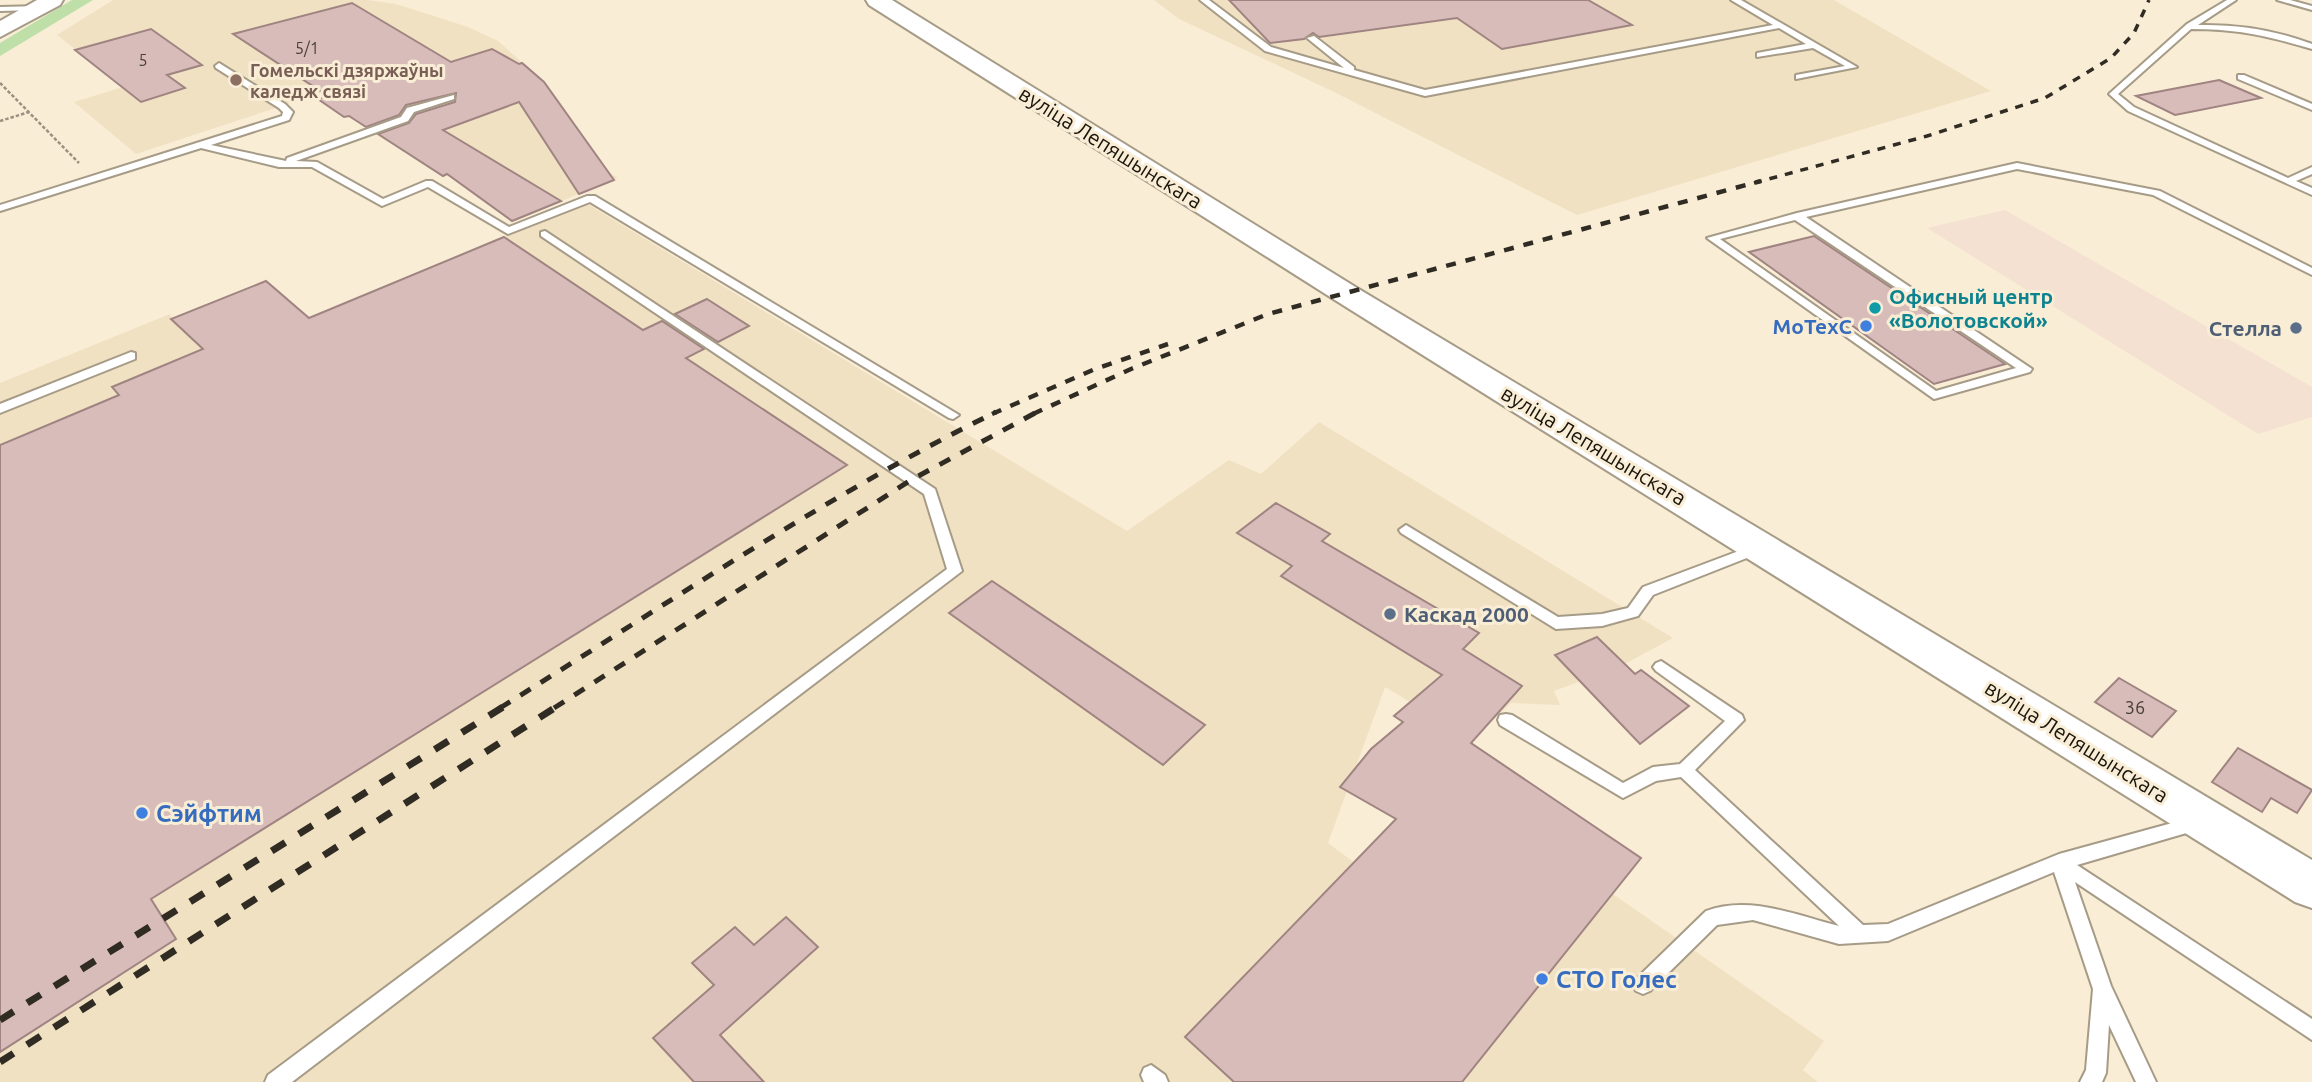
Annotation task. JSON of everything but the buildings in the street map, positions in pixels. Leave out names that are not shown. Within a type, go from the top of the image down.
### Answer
[{"type":"main road","name":"вуліца Лепяшынскага","points":[[877,0],[1346,294],[2312,887]]},
{"type":"main road","points":[[0,30],[45,4]]},
{"type":"lane","points":[[1204,0],[1268,49],[1425,93],[1779,26]]},
{"type":"lane","points":[[1735,0],[1853,67],[1799,77]]},
{"type":"lane","points":[[2232,0],[2233,2],[2189,27],[2113,94],[2131,109],[2312,192]]},
{"type":"lane","points":[[2281,0],[2312,8]]},
{"type":"lane","points":[[0,9],[45,4]]},
{"type":"lane","points":[[2189,27],[2232,26],[2286,36],[2312,47]]},
{"type":"lane","points":[[1311,38],[1357,74]]},
{"type":"lane","points":[[1760,55],[1813,45]]},
{"type":"lane","points":[[0,208],[286,118],[288,112],[282,106],[219,66]]},
{"type":"lane","points":[[2241,77],[2312,107]]},
{"type":"lane","points":[[279,164],[405,119],[410,110],[452,97]]},
{"type":"lane","points":[[201,145],[279,164],[314,164],[382,203],[429,183],[508,231],[592,198],[953,415]]},
{"type":"lane","points":[[1797,216],[2026,369],[1934,396],[1712,238],[1797,216],[2017,166],[2156,193],[2312,272]]},
{"type":"lane","points":[[2289,181],[2312,170]]},
{"type":"lane","points":[[275,1082],[955,570],[930,492],[545,234]]},
{"type":"lane","points":[[0,409],[131,356]]},
{"type":"lane","points":[[1406,530],[1556,623],[1602,620],[1633,612],[1648,591],[1761,547]]},
{"type":"lane","points":[[1506,720],[1623,791],[1653,774],[1684,770],[1736,720],[1661,667]]},
{"type":"lane","points":[[1684,770],[1861,935]]},
{"type":"lane","points":[[1643,985],[1712,916],[1753,912],[1839,935],[1888,932],[2059,862],[2206,821]]},
{"type":"lane","points":[[2059,862],[2102,988],[2146,1082]]},
{"type":"lane","points":[[2059,862],[2312,1030]]},
{"type":"lane","points":[[2090,1082],[2096,1073],[2102,988]]},
{"type":"path","points":[[0,83],[94,178]]},
{"type":"path","points":[[0,121],[29,112]]},
{"type":"shaded area","points":[[113,0],[368,0],[396,4],[468,27],[498,41],[544,82],[605,170],[618,178],[512,221],[447,174],[443,176],[318,99],[332,94],[327,91],[136,154],[74,102],[123,87],[57,35]]},
{"type":"shaded area","points":[[1154,0],[1834,0],[1991,91],[1577,215],[1334,92],[1179,19]]},
{"type":"shaded area","points":[[586,203],[1127,531],[1229,460],[1261,474],[1319,422],[1673,638],[1621,666],[1554,691],[1560,705],[1511,703],[1492,721],[1460,699],[1440,720],[1385,687],[1328,843],[1448,932],[1470,742],[1641,858],[1613,894],[1824,1041],[1803,1070],[1818,1082],[0,1082],[0,383],[170,314],[172,319],[266,281],[309,318]]},
{"type":"shaded area","points":[[2005,210],[2312,387],[2312,417],[2258,434],[1927,228]]},
{"type":"green space","points":[[72,0],[93,0],[0,56],[0,43]]},
{"type":"railway","points":[[1754,183],[1927,136],[2045,98],[2111,58],[2134,33],[2149,0]]},
{"type":"railway","points":[[1035,413],[1131,369],[1268,314],[1761,181]]},
{"type":"railway","points":[[993,414],[1095,369],[1168,344]]},
{"type":"railway","points":[[554,708],[911,480],[1035,413]]},
{"type":"railway","points":[[500,708],[806,516],[993,414]]},
{"type":"railway","points":[[0,1020],[503,707]]},
{"type":"railway","points":[[0,1062],[556,707]]},
{"type":"place","name":"Гомельскі дзяржаўны каледж связі","points":[[236,80]]},
{"type":"place","name":"Офисный центр «Волотовской»","points":[[1875,308]]},
{"type":"place","name":"MoTexC","points":[[1866,326]]},
{"type":"place","name":"Стелла","points":[[2296,328]]},
{"type":"place","name":"Каскад 2000","points":[[1390,614]]},
{"type":"place","name":"Сэйфтим","points":[[142,813]]},
{"type":"place","name":"СТО Голес","points":[[1542,979]]}]
